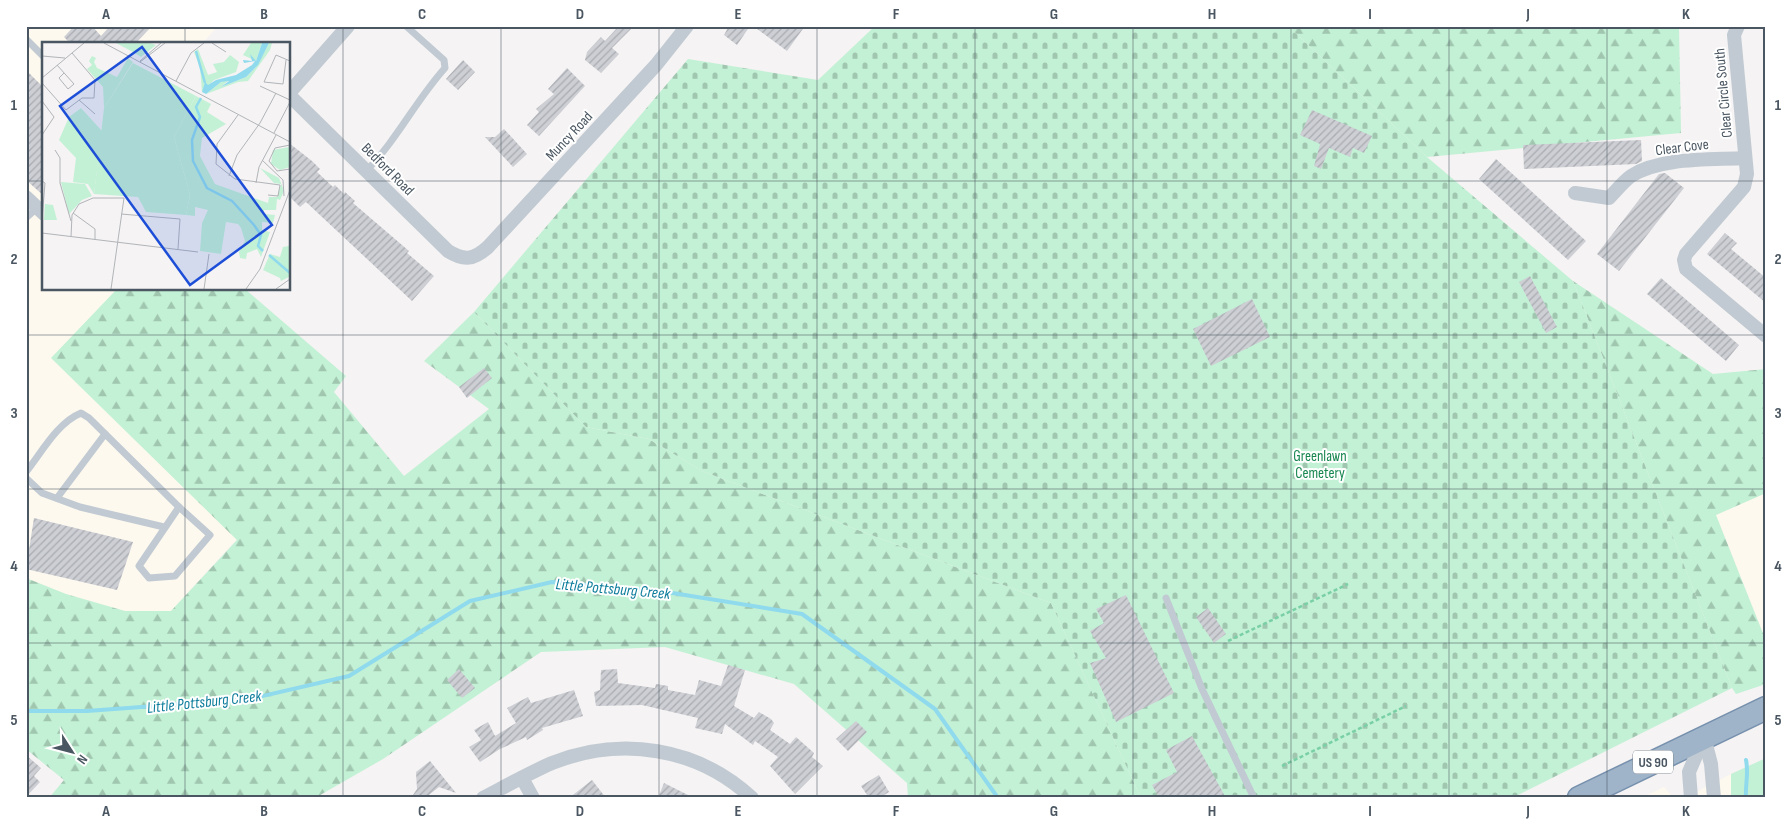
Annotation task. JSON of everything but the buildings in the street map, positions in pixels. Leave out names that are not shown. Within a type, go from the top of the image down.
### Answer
[{"type":"highway","name":"US 90","points":[[1579,798],[1766,708]]},
{"type":"street","points":[[290,93],[348,26]]},
{"type":"street","name":"Muncy Road","points":[[468,259],[479,255],[488,247],[656,65],[686,26]]},
{"type":"street","name":"Clear Circle South","points":[[1738,26],[1734,35],[1747,174],[1744,187],[1686,254],[1684,260],[1686,269],[1766,336]]},
{"type":"street","name":"Bedford Road","points":[[290,95],[448,251],[458,257],[468,259]]},
{"type":"street","name":"Clear Cove","points":[[1575,193],[1609,198],[1629,177],[1647,168],[1662,164],[1745,158]]},
{"type":"street","points":[[26,197],[40,211]]},
{"type":"street","points":[[1691,798],[1690,772],[1704,738]]},
{"type":"street","points":[[1704,738],[1711,764],[1714,798]]},
{"type":"street","points":[[483,798],[552,763],[591,751],[640,748],[668,752],[696,761],[718,772],[752,798]]},
{"type":"street","points":[[522,778],[533,798]]},
{"type":"lane","points":[[366,171],[384,154],[432,82],[445,68],[444,60],[406,26]]},
{"type":"lane","points":[[26,39],[42,55]]},
{"type":"lane","points":[[26,218],[40,211]]},
{"type":"lane","points":[[26,472],[71,418],[81,413],[210,535],[174,576],[150,578],[138,566],[179,507]]},
{"type":"lane","points":[[57,498],[105,434]]},
{"type":"lane","points":[[26,478],[42,492],[57,498],[80,506],[164,527]]},
{"type":"lane","points":[[1166,598],[1202,689],[1254,798]]},
{"type":"path","points":[[1228,641],[1348,584]]},
{"type":"path","points":[[1282,766],[1406,706]]},
{"type":"shaded area","points":[[26,26],[218,26],[204,42],[42,42],[42,290],[116,290],[52,358],[237,539],[171,611],[125,611],[66,594],[26,578]]},
{"type":"shaded area","points":[[1766,493],[1766,641],[1716,515]]},
{"type":"shaded area","points":[[1731,774],[1731,798],[1685,798]]},
{"type":"shaded area","points":[[1664,787],[1674,798],[1641,798]]},
{"type":"green space","name":"Greenlawn Cemetery","points":[[875,26],[1288,26],[1427,157],[1573,281],[1732,688],[1512,798],[1141,798],[1051,603],[702,471],[649,439],[586,427],[474,312],[688,59],[818,80]]},
{"type":"green space","points":[[1288,26],[1679,26],[1681,133],[1427,157]]},
{"type":"green space","points":[[1573,281],[1713,374],[1766,369],[1766,493],[1716,515],[1766,641],[1766,684],[1736,694],[1732,688]]},
{"type":"green space","points":[[116,290],[246,290],[346,376],[334,392],[404,476],[489,409],[424,361],[474,312],[586,427],[649,439],[702,471],[1051,603],[1141,798],[908,798],[907,783],[794,684],[665,647],[541,652],[383,759],[315,798],[49,798],[64,780],[26,749],[26,578],[66,594],[125,611],[171,611],[237,540],[51,358]]},
{"type":"green space","points":[[1766,758],[1766,798],[1731,798],[1731,774]]},
{"type":"waterway","name":"Little Pottsburg Creek","points":[[26,711],[87,711],[250,699],[349,676],[470,601],[552,582],[660,591],[802,614],[935,709],[998,798]]},
{"type":"waterway","points":[[1746,760],[1746,798]]}]
